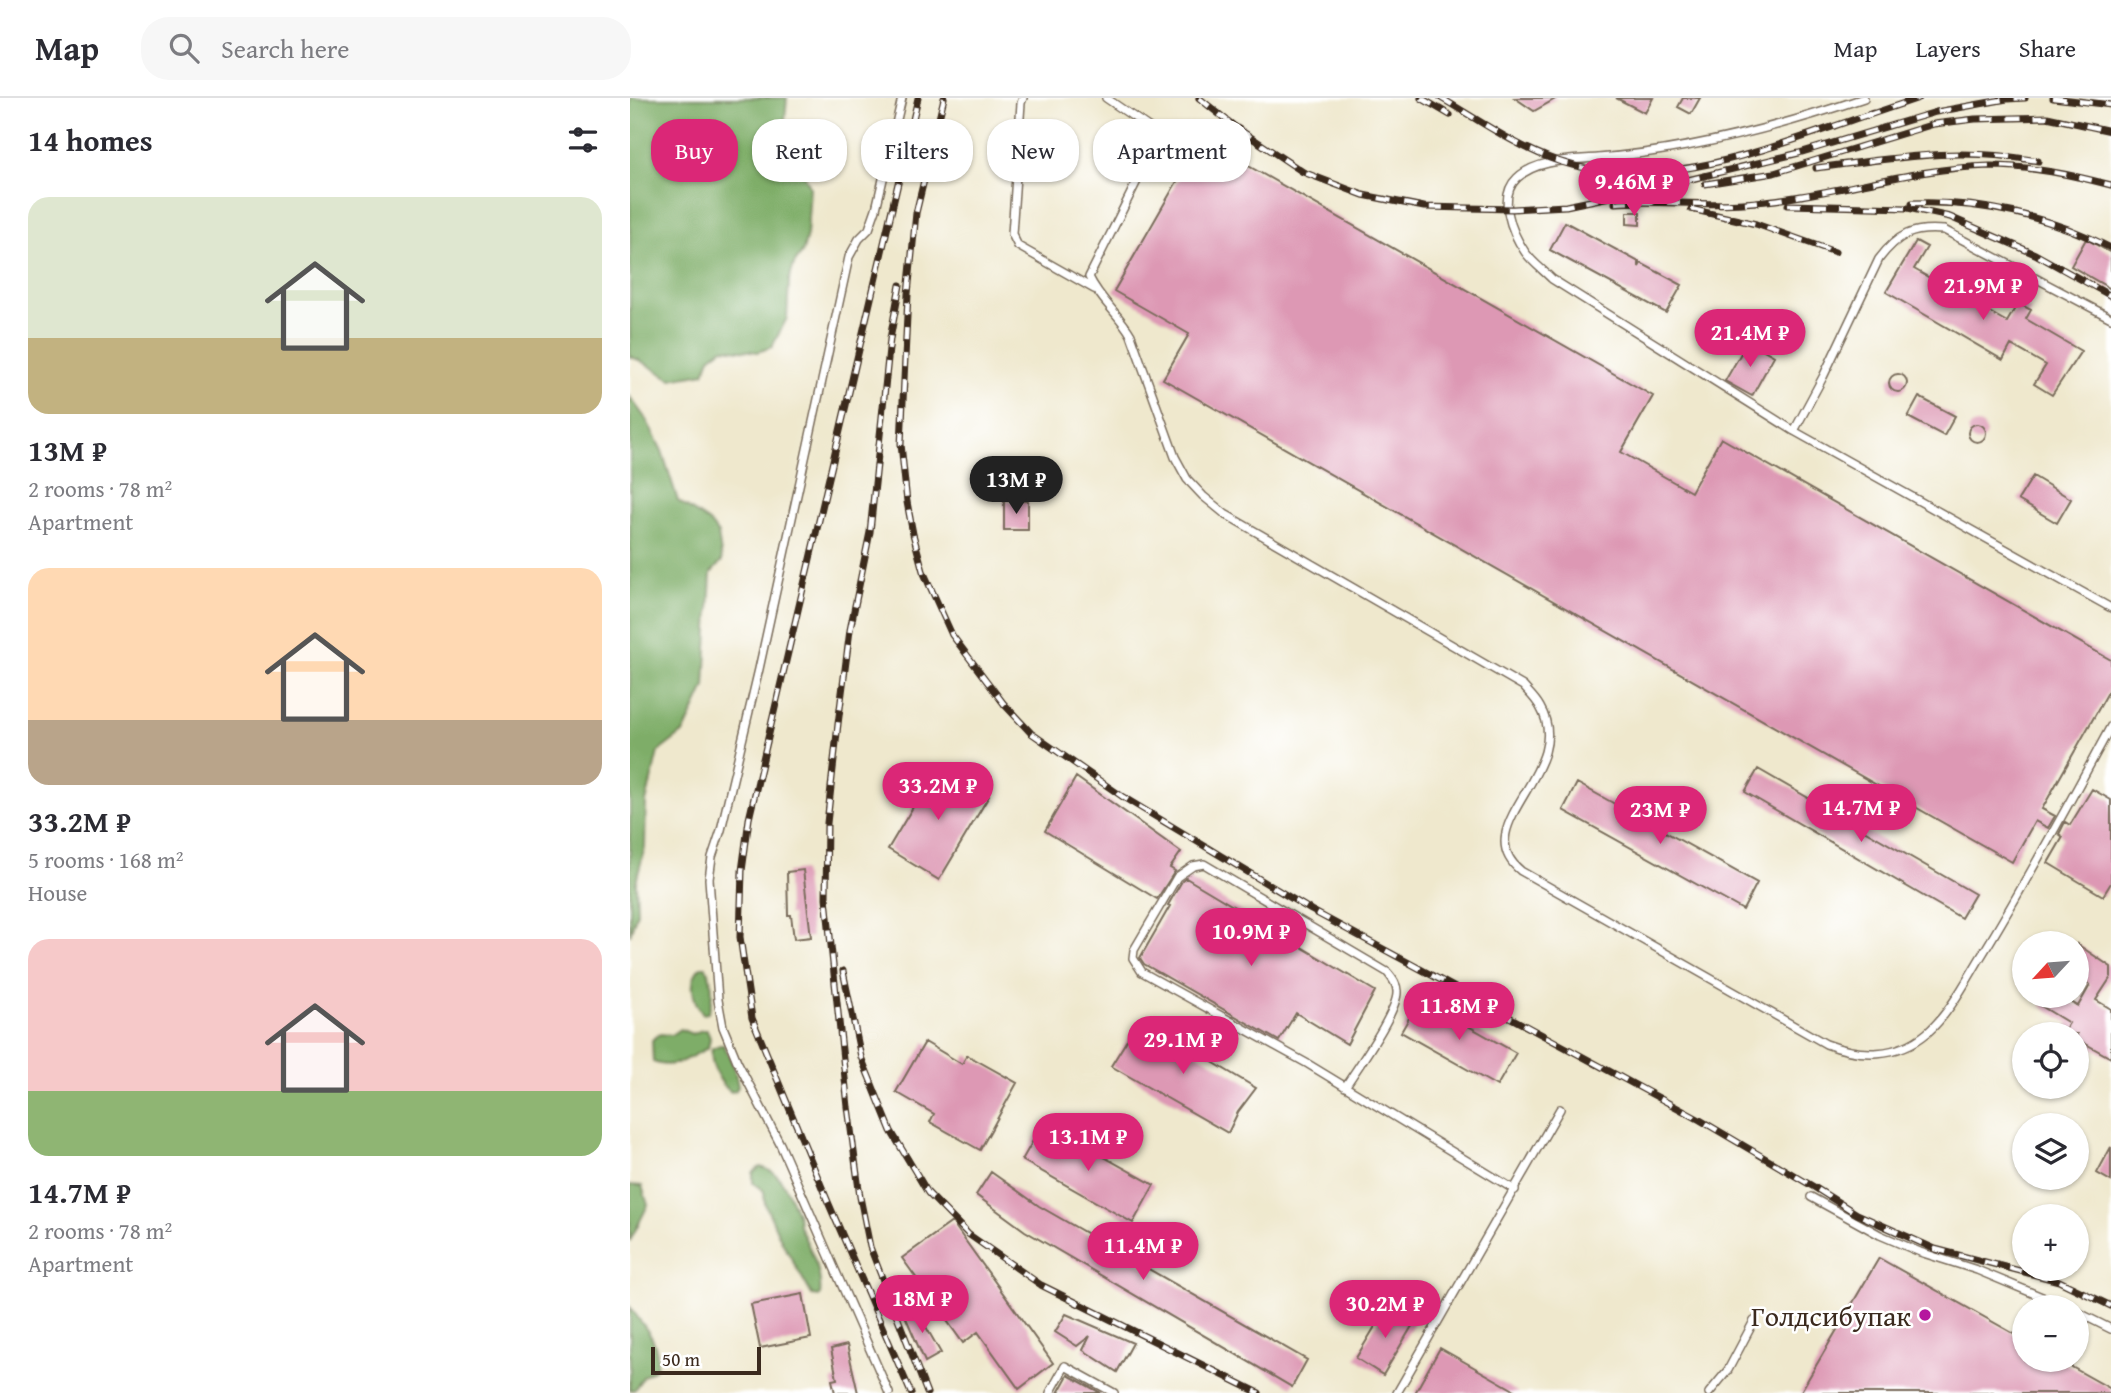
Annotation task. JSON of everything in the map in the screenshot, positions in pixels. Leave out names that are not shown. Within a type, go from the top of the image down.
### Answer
[{"type":"lane","points":[[889,1393],[780,1144],[737,1061],[723,1027],[718,1000],[709,879],[849,257],[859,239],[869,229],[876,209],[902,98]]},
{"type":"lane","points":[[1023,98],[1012,234],[1018,246],[1094,289]]},
{"type":"lane","points":[[1105,98],[1160,135],[1089,277],[1094,289],[1131,335],[1175,457],[1188,479],[1225,514],[1522,686],[1539,705],[1545,719],[1548,746],[1543,762],[1505,831],[1505,851],[1513,866],[1826,1044],[1861,1054],[1895,1050],[1926,1034],[1943,1016],[2013,905],[2111,726]]},
{"type":"lane","points":[[1864,98],[1773,125],[1670,150],[1559,161],[1530,170],[1510,188],[1507,209],[1515,233],[1526,253],[1552,279],[1794,431],[2111,608]]},
{"type":"lane","points":[[1794,431],[1824,377],[1879,259],[1890,245],[1914,231],[1944,230],[2111,318]]},
{"type":"lane","points":[[2102,743],[2111,748]]},
{"type":"lane","points":[[1345,1087],[1394,1007],[1397,991],[1394,981],[1387,972],[1204,864],[1185,870],[1177,877],[1134,950],[1133,958],[1142,972],[1345,1087],[1515,1191]]},
{"type":"lane","points":[[1397,1393],[1560,1109]]},
{"type":"lane","points":[[1811,1198],[1880,1235],[2037,1295]]},
{"type":"lane","points":[[2089,1318],[2111,1329]]},
{"type":"lane","points":[[1709,1393],[1728,1370],[1754,1321]]},
{"type":"lane","points":[[1050,1393],[1065,1366],[1114,1393]]},
{"type":"green space","points":[[630,98],[787,98],[785,119],[752,119],[752,182],[808,182],[810,187],[807,235],[803,251],[794,264],[789,281],[787,318],[772,347],[758,352],[723,348],[710,358],[704,373],[671,379],[630,357]]},
{"type":"green space","points":[[630,397],[646,419],[662,451],[678,501],[709,522],[718,534],[722,561],[711,573],[705,687],[684,732],[658,752],[646,802],[645,847],[636,882],[637,912],[630,935]]},
{"type":"green space","points":[[701,967],[706,967],[712,990],[708,1013],[703,1014],[696,1003],[693,990],[694,978]]},
{"type":"green space","points":[[680,1029],[692,1034],[707,1030],[710,1038],[708,1048],[675,1064],[653,1062],[652,1040],[660,1034],[671,1035]]},
{"type":"green space","points":[[724,1045],[734,1067],[738,1087],[735,1091],[731,1092],[723,1083],[714,1066],[712,1048]]},
{"type":"green space","points":[[760,1167],[775,1174],[789,1194],[799,1226],[818,1269],[820,1296],[812,1295],[782,1242],[765,1204],[764,1191],[753,1183],[753,1173]]},
{"type":"green space","points":[[630,1185],[642,1186],[648,1205],[630,1241]]},
{"type":"green space","points":[[630,1307],[654,1342],[657,1359],[656,1368],[643,1377],[634,1390],[630,1390]]},
{"type":"building","points":[[1515,98],[1557,98],[1534,111]]},
{"type":"building","points":[[1616,98],[1653,98],[1645,113]]},
{"type":"building","points":[[1683,98],[1700,98],[1691,114],[1678,107]]},
{"type":"building","points":[[1251,167],[1653,396],[1621,452],[1691,492],[1721,438],[2111,660],[2111,687],[2042,809],[2055,816],[2048,828],[2035,821],[2012,862],[1163,379],[1189,334],[1114,291],[1177,182],[1251,182]]},
{"type":"building","points":[[1627,212],[1640,212],[1640,225],[1627,224]]},
{"type":"building","points":[[1565,222],[1639,262],[1639,267],[1641,263],[1682,285],[1666,313],[1550,250]]},
{"type":"building","points":[[2086,239],[2111,253],[2111,289],[2071,266]]},
{"type":"building","points":[[1916,241],[1927,247],[1914,269],[2007,322],[2018,303],[2031,310],[2026,319],[2081,351],[2052,395],[2034,384],[2046,365],[2011,345],[2003,360],[1886,292]]},
{"type":"building","points":[[1748,341],[1774,356],[1752,396],[1725,381]]},
{"type":"building","points":[[1894,374],[1902,374],[1907,383],[1905,390],[1894,392],[1889,387],[1889,379]]},
{"type":"building","points":[[1919,397],[1955,416],[1944,436],[1908,417]]},
{"type":"building","points":[[1973,424],[1981,424],[1986,433],[1984,440],[1973,442],[1968,437],[1968,429]]},
{"type":"building","points":[[2033,476],[2071,499],[2057,523],[2018,500]]},
{"type":"building","points":[[1004,501],[1028,501],[1028,530],[1004,530]]},
{"type":"building","points":[[938,765],[989,796],[939,880],[888,849]]},
{"type":"building","points":[[1758,769],[1975,894],[1961,918],[1745,792]]},
{"type":"building","points":[[1076,777],[1181,852],[1170,868],[1175,871],[1157,899],[1045,831]]},
{"type":"building","points":[[1577,783],[1757,883],[1743,910],[1563,810]]},
{"type":"building","points":[[2092,789],[2111,800],[2111,883],[2103,896],[2048,863],[2063,837],[2059,834],[2065,822],[2070,825]]},
{"type":"building","points":[[803,870],[811,937],[794,939],[791,915],[788,915],[787,872]]},
{"type":"building","points":[[1186,878],[1375,991],[1347,1044],[1296,1013],[1279,1041],[1144,964],[1140,958],[1170,906],[1168,905]]},
{"type":"building","points":[[2090,953],[2111,967],[2111,977],[2096,1000],[2111,1009],[2111,1058],[2089,1046],[2089,1022],[2067,1022],[2044,1008],[2090,1008]]},
{"type":"building","points":[[1420,999],[1516,1053],[1497,1086],[1401,1032]]},
{"type":"building","points":[[1140,1019],[1256,1088],[1238,1112],[1228,1133],[1111,1066]]},
{"type":"building","points":[[925,1042],[962,1064],[967,1055],[1017,1083],[980,1150],[930,1122],[934,1114],[896,1092]]},
{"type":"building","points":[[1043,1123],[1154,1185],[1133,1223],[1022,1160]]},
{"type":"building","points":[[2111,1147],[2111,1181],[2097,1173]]},
{"type":"building","points":[[991,1172],[1039,1206],[1307,1360],[1292,1387],[1025,1231],[976,1195]]},
{"type":"building","points":[[952,1222],[1053,1363],[1019,1389],[978,1332],[963,1343],[902,1258]]},
{"type":"building","points":[[1879,1258],[2012,1333],[2012,1372],[2081,1372],[2111,1389],[2111,1393],[1800,1393]]},
{"type":"building","points":[[803,1294],[811,1338],[760,1348],[751,1304]]},
{"type":"building","points":[[1388,1305],[1415,1321],[1383,1375],[1356,1358]]},
{"type":"building","points":[[914,1306],[941,1353],[925,1362],[903,1311]]},
{"type":"building","points":[[1066,1314],[1133,1343],[1117,1372],[1083,1350],[1090,1336],[1077,1346],[1055,1332]]},
{"type":"building","points":[[847,1345],[858,1393],[835,1393],[832,1380],[837,1379],[831,1349]]},
{"type":"building","points":[[1440,1348],[1519,1393],[1415,1393]]},
{"type":"building","points":[[1068,1375],[1101,1393],[1058,1393]]},
{"type":"railway","points":[[911,1393],[752,1018],[740,937],[742,871],[749,819],[918,98]]},
{"type":"railway","points":[[944,98],[916,213],[908,294],[901,444],[907,502],[923,571],[952,635],[1004,704],[1031,733],[1123,797],[1311,910],[1700,1120],[1857,1214],[1935,1249],[2059,1281],[2111,1306]]},
{"type":"railway","points":[[1199,98],[1234,126],[1303,172],[1363,195],[1424,207],[1513,209],[1566,206],[1663,186],[1799,153],[1936,112],[2025,98]]},
{"type":"railway","points":[[1421,98],[1450,115]]},
{"type":"railway","points":[[1441,98],[1542,155],[1597,170],[1637,173],[1677,170],[1717,162],[1873,113]]},
{"type":"railway","points":[[1866,116],[1919,98]]},
{"type":"railway","points":[[2053,98],[2111,105]]},
{"type":"railway","points":[[1705,184],[1774,173],[1934,124],[1975,119],[2047,117],[2111,131]]},
{"type":"railway","points":[[1816,168],[1900,157],[1954,154],[1981,154],[2038,161]]},
{"type":"railway","points":[[1615,203],[1727,204],[1774,200],[1928,172],[1990,166],[2051,172],[2111,185]]},
{"type":"railway","points":[[1912,203],[1963,204],[2015,213],[2064,227],[2111,248]]},
{"type":"railway","points":[[1788,205],[1908,208],[1950,217],[2035,254],[2111,296]]},
{"type":"railway","points":[[1691,209],[1756,224],[1835,252]]},
{"type":"railway","points":[[900,285],[890,339],[870,532],[850,630],[838,724],[827,823],[826,898],[848,1107],[860,1197],[870,1247],[927,1393]]},
{"type":"railway","points":[[843,971],[861,1057],[891,1131],[928,1193],[968,1234],[1041,1285],[1259,1393]]},
{"type":"place","name":"Голдcибупак","points":[[1925,1315]]}]
